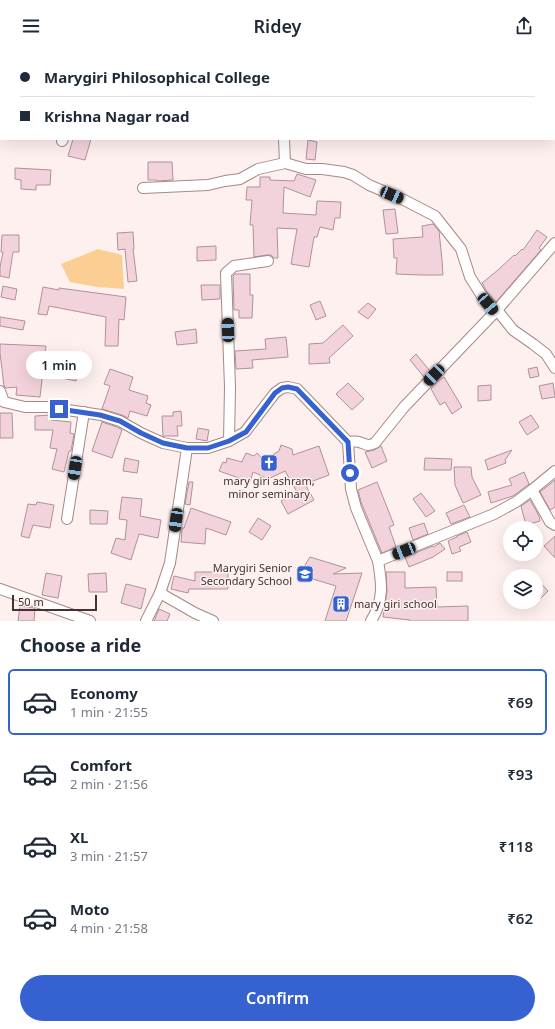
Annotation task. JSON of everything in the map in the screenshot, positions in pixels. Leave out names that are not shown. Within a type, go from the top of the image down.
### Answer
[{"type":"street","points":[[284,140],[285,163]]},
{"type":"street","points":[[143,188],[208,185],[240,179],[258,169],[285,163],[306,169],[322,169],[354,175],[369,185],[404,200],[435,216],[461,249],[470,277],[482,296],[513,330],[546,354],[555,368]]},
{"type":"street","points":[[348,442],[358,441],[365,445],[376,443],[404,407],[496,310],[555,243]]},
{"type":"street","points":[[229,441],[230,387],[226,274],[234,266],[268,261]]},
{"type":"street","points":[[0,391],[2,403],[100,415],[120,421],[163,443],[187,448],[208,448],[229,441],[246,432],[275,393],[282,388],[288,387],[297,389],[348,442],[351,489],[356,508],[378,562],[381,581],[381,597],[377,611],[371,621]]},
{"type":"street","points":[[67,519],[84,412]]},
{"type":"street","points":[[146,621],[160,593],[170,563],[187,448]]},
{"type":"street","points":[[378,562],[494,514],[516,502],[555,472]]},
{"type":"street","points":[[532,490],[550,522],[555,525]]},
{"type":"street","points":[[0,589],[90,621]]},
{"type":"street","points":[[160,593],[213,621]]},
{"type":"shaded area","points":[[98,249],[122,255],[124,289],[97,287],[70,282],[61,264]]},
{"type":"building","points":[[73,140],[91,140],[85,160],[68,156]]},
{"type":"building","points":[[308,140],[317,142],[315,160],[306,159]]},
{"type":"building","points":[[148,162],[172,162],[173,180],[148,180]]},
{"type":"building","points":[[15,168],[51,170],[50,185],[36,185],[36,190],[21,189],[21,180],[15,179]]},
{"type":"building","points":[[297,174],[316,180],[310,197],[284,187],[283,213],[316,215],[317,201],[341,202],[340,218],[335,218],[333,230],[320,227],[317,237],[314,237],[309,267],[291,264],[297,229],[277,228],[278,258],[274,258],[271,255],[254,257],[253,225],[250,225],[252,200],[246,200],[247,187],[260,187],[260,177],[270,177],[270,180],[294,181]]},
{"type":"building","points":[[395,209],[398,233],[386,234],[383,210]]},
{"type":"building","points":[[433,224],[439,231],[443,275],[396,274],[397,258],[394,258],[393,239],[423,237],[422,226]]},
{"type":"building","points":[[537,230],[547,237],[539,248],[541,250],[496,302],[487,292],[482,283],[514,255],[515,256],[522,249],[523,250]]},
{"type":"building","points":[[133,232],[133,249],[137,281],[128,282],[125,249],[118,250],[117,233]]},
{"type":"building","points":[[2,235],[19,235],[19,252],[13,252],[9,278],[0,276],[3,252],[1,252]]},
{"type":"building","points":[[216,246],[216,260],[197,261],[197,247]]},
{"type":"building","points":[[235,274],[250,274],[250,295],[253,295],[252,318],[239,318],[239,310],[234,310],[233,276]]},
{"type":"building","points":[[201,285],[220,285],[220,299],[202,300]]},
{"type":"building","points":[[3,286],[17,289],[15,300],[1,297]]},
{"type":"building","points":[[43,287],[126,297],[124,320],[119,319],[118,346],[105,346],[106,317],[49,306],[47,315],[38,314]]},
{"type":"building","points":[[320,301],[326,316],[316,320],[310,305]]},
{"type":"building","points":[[368,303],[376,309],[368,319],[358,312]]},
{"type":"building","points":[[0,317],[25,321],[23,330],[0,326]]},
{"type":"building","points":[[343,325],[353,336],[329,358],[330,363],[309,364],[309,344],[323,343]]},
{"type":"building","points":[[196,329],[197,343],[177,345],[175,332]]},
{"type":"building","points":[[286,337],[288,357],[252,360],[253,368],[236,369],[235,351],[266,349],[265,339]]},
{"type":"building","points":[[0,344],[46,346],[40,397],[16,395],[17,387],[6,388],[4,386]]},
{"type":"building","points":[[416,354],[430,371],[424,377],[410,360]]},
{"type":"building","points":[[67,355],[82,358],[80,365],[85,366],[83,377],[77,376],[76,381],[62,378]]},
{"type":"building","points":[[537,367],[539,376],[530,378],[528,369]]},
{"type":"building","points":[[110,369],[133,377],[129,390],[148,396],[146,403],[151,405],[147,416],[130,411],[128,418],[102,409],[110,386],[104,384]]},
{"type":"building","points":[[444,377],[462,407],[452,414],[445,402],[440,405],[431,389]]},
{"type":"building","points":[[348,383],[364,399],[352,410],[336,394]]},
{"type":"building","points":[[553,383],[555,397],[542,399],[539,386]]},
{"type":"building","points":[[491,385],[491,400],[478,401],[478,386]]},
{"type":"building","points":[[181,411],[182,426],[177,426],[178,436],[163,436],[162,416],[173,416],[173,412]]},
{"type":"building","points":[[0,413],[12,413],[13,438],[0,438]]},
{"type":"building","points":[[51,415],[51,420],[71,422],[70,433],[74,434],[71,451],[69,451],[64,472],[52,469],[57,449],[50,448],[53,430],[35,430],[35,416]]},
{"type":"building","points":[[531,415],[539,427],[527,435],[519,422]]},
{"type":"building","points":[[102,422],[122,430],[112,458],[92,451]]},
{"type":"building","points":[[198,428],[209,430],[207,441],[196,439]]},
{"type":"building","points":[[281,445],[292,449],[293,455],[319,446],[329,475],[305,484],[314,500],[288,514],[281,501],[297,492],[285,471],[266,480],[264,477],[253,472],[250,482],[219,471],[223,462],[226,463],[227,458],[242,462],[246,453],[254,456],[257,453],[264,460],[279,451]]},
{"type":"building","points":[[381,446],[387,461],[372,468],[365,452],[374,450]]},
{"type":"building","points":[[512,450],[505,460],[506,463],[488,470],[485,460]]},
{"type":"building","points":[[125,458],[139,461],[137,473],[123,471]]},
{"type":"building","points":[[425,458],[452,459],[451,470],[424,470]]},
{"type":"building","points":[[454,467],[471,467],[472,477],[481,495],[463,503],[455,485]]},
{"type":"building","points":[[524,472],[529,484],[513,496],[491,503],[488,492],[512,485],[509,479]]},
{"type":"building","points":[[555,480],[555,507],[550,510],[540,492]]},
{"type":"building","points":[[189,482],[193,482],[190,505],[185,504]]},
{"type":"building","points":[[377,482],[394,525],[389,527],[396,547],[382,553],[361,502],[358,490]]},
{"type":"building","points":[[421,493],[435,511],[426,517],[413,499]]},
{"type":"building","points":[[122,497],[142,499],[140,516],[161,520],[158,538],[139,534],[131,560],[111,553],[116,538],[125,540],[127,520],[119,519]]},
{"type":"building","points":[[530,500],[539,516],[540,521],[525,521],[521,506]]},
{"type":"building","points":[[37,502],[54,505],[50,528],[33,525],[29,538],[21,536],[28,504],[36,505]]},
{"type":"building","points":[[464,505],[470,517],[451,524],[446,513]]},
{"type":"building","points":[[191,508],[231,522],[226,535],[206,528],[205,544],[181,542],[182,528],[184,528]]},
{"type":"building","points":[[90,510],[108,511],[107,524],[90,524]]},
{"type":"building","points":[[258,518],[271,526],[262,540],[249,532]]},
{"type":"building","points":[[424,523],[428,534],[413,540],[409,528]]},
{"type":"building","points":[[467,532],[471,542],[459,547],[461,551],[452,554],[448,541]]},
{"type":"building","points":[[555,536],[555,558],[544,546]]},
{"type":"building","points":[[440,543],[445,549],[433,557],[409,567],[405,557]]},
{"type":"building","name":"mary giri school","points":[[310,557],[346,568],[333,574],[362,573],[346,621],[325,621],[336,586],[303,576],[305,565]]},
{"type":"building","points":[[195,572],[228,572],[228,589],[189,589],[188,593],[171,589],[174,576],[195,581]]},
{"type":"building","points":[[386,572],[405,572],[405,588],[436,587],[437,607],[468,606],[468,621],[410,621],[383,617],[387,592]]},
{"type":"building","points":[[447,572],[462,572],[462,581],[447,581]]},
{"type":"building","points":[[46,573],[62,576],[58,598],[42,595]]},
{"type":"building","points":[[106,573],[107,592],[89,592],[88,574]]},
{"type":"building","points":[[126,584],[146,589],[141,609],[121,603]]},
{"type":"building","points":[[543,586],[548,591],[543,596]]},
{"type":"building","points":[[20,606],[35,608],[34,621],[18,621]]},
{"type":"building","points":[[159,609],[170,614],[167,621],[154,621]]},
{"type":"place","name":"mary giri ashram, minor seminary","points":[[269,463]]},
{"type":"place","name":"Marygiri Senior Secondary School","points":[[305,574]]},
{"type":"place","name":"mary giri school","points":[[341,604]]},
{"type":"route","points":[[59,409],[100,415],[120,421],[163,443],[187,448],[208,448],[229,441],[246,432],[275,393],[282,388],[288,387],[297,389],[348,442],[350,473]]}]
